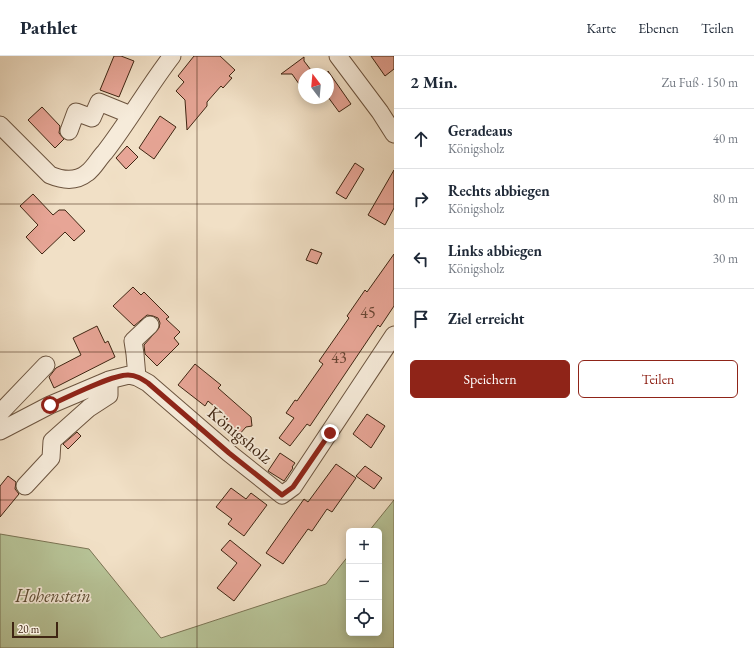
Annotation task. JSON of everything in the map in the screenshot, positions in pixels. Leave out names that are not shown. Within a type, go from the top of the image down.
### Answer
[{"type":"street","points":[[0,125],[50,175],[69,180],[79,178],[88,173],[114,140],[172,56]]},
{"type":"street","points":[[338,56],[380,112],[394,134]]},
{"type":"street","points":[[69,131],[76,112],[92,118],[99,102],[131,115]]},
{"type":"street","points":[[0,430],[50,405],[109,380],[123,376],[137,377],[132,341],[150,325]]},
{"type":"street","name":"Königsholz","points":[[137,377],[148,383],[229,453],[282,495],[293,487],[394,335]]},
{"type":"street","points":[[0,413],[46,364]]},
{"type":"street","points":[[25,486],[51,458],[52,440],[89,408],[109,394],[109,380]]},
{"type":"green space","name":"Hohenstein","points":[[394,500],[394,648],[0,648],[0,534],[89,549],[161,638],[326,584],[346,559],[346,636],[382,636],[382,528],[371,528]]},
{"type":"building","points":[[114,56],[121,56],[134,61],[119,97],[100,90]]},
{"type":"building","points":[[194,56],[220,56],[235,70],[229,76],[232,78],[223,88],[221,86],[207,102],[207,106],[187,130],[185,100],[176,91],[184,82],[178,76]]},
{"type":"building","points":[[371,56],[394,56],[394,69],[385,76]]},
{"type":"building","points":[[304,57],[304,61],[309,68],[298,68],[298,82],[292,74],[281,74]]},
{"type":"building","points":[[334,80],[351,104],[339,112],[333,104]]},
{"type":"building","points":[[42,107],[60,126],[59,133],[64,139],[55,148],[28,120]]},
{"type":"building","points":[[160,116],[176,127],[154,159],[139,148]]},
{"type":"building","points":[[127,146],[138,157],[126,169],[116,158]]},
{"type":"building","points":[[355,163],[364,169],[346,199],[336,193]]},
{"type":"building","points":[[394,170],[394,208],[385,225],[368,215]]},
{"type":"building","points":[[33,194],[53,215],[59,210],[65,210],[85,231],[74,241],[65,232],[42,254],[26,237],[38,225],[20,206]]},
{"type":"building","points":[[311,249],[322,253],[317,264],[306,260]]},
{"type":"building","points":[[394,254],[394,306],[380,327],[378,325],[310,426],[307,424],[290,446],[279,438],[294,418],[286,413],[295,400],[297,401],[323,364],[319,361],[349,318],[347,316],[365,290],[367,292]]},
{"type":"building","points":[[133,287],[141,295],[144,292],[169,317],[166,319],[180,332],[174,338],[179,344],[157,366],[145,354],[144,345],[159,328],[160,323],[158,318],[147,315],[134,326],[113,306]]},
{"type":"building","points":[[97,326],[105,343],[108,341],[115,357],[54,388],[49,377],[56,368],[81,355],[73,338]]},
{"type":"building","points":[[195,364],[221,385],[218,388],[251,417],[252,426],[246,427],[238,436],[223,423],[228,418],[208,401],[205,406],[178,385]]},
{"type":"building","points":[[367,414],[385,426],[371,448],[353,434]]},
{"type":"building","points":[[77,432],[81,436],[68,449],[63,444]]},
{"type":"building","points":[[280,453],[295,463],[284,481],[268,471]]},
{"type":"building","points":[[336,464],[356,478],[332,512],[327,509],[312,531],[308,529],[283,564],[266,553],[304,499],[308,502]]},
{"type":"building","points":[[365,466],[382,478],[374,489],[356,476]]},
{"type":"building","points":[[8,476],[16,482],[15,489],[19,494],[0,517],[0,486]]},
{"type":"building","points":[[231,488],[246,499],[251,493],[267,505],[244,536],[228,524],[232,519],[216,507]]},
{"type":"building","points":[[230,540],[261,565],[234,601],[217,588],[237,563],[221,550]]},
{"type":"route","points":[[50,405],[109,380],[129,375],[137,377],[148,383],[229,453],[282,495],[293,487],[330,433]]}]
